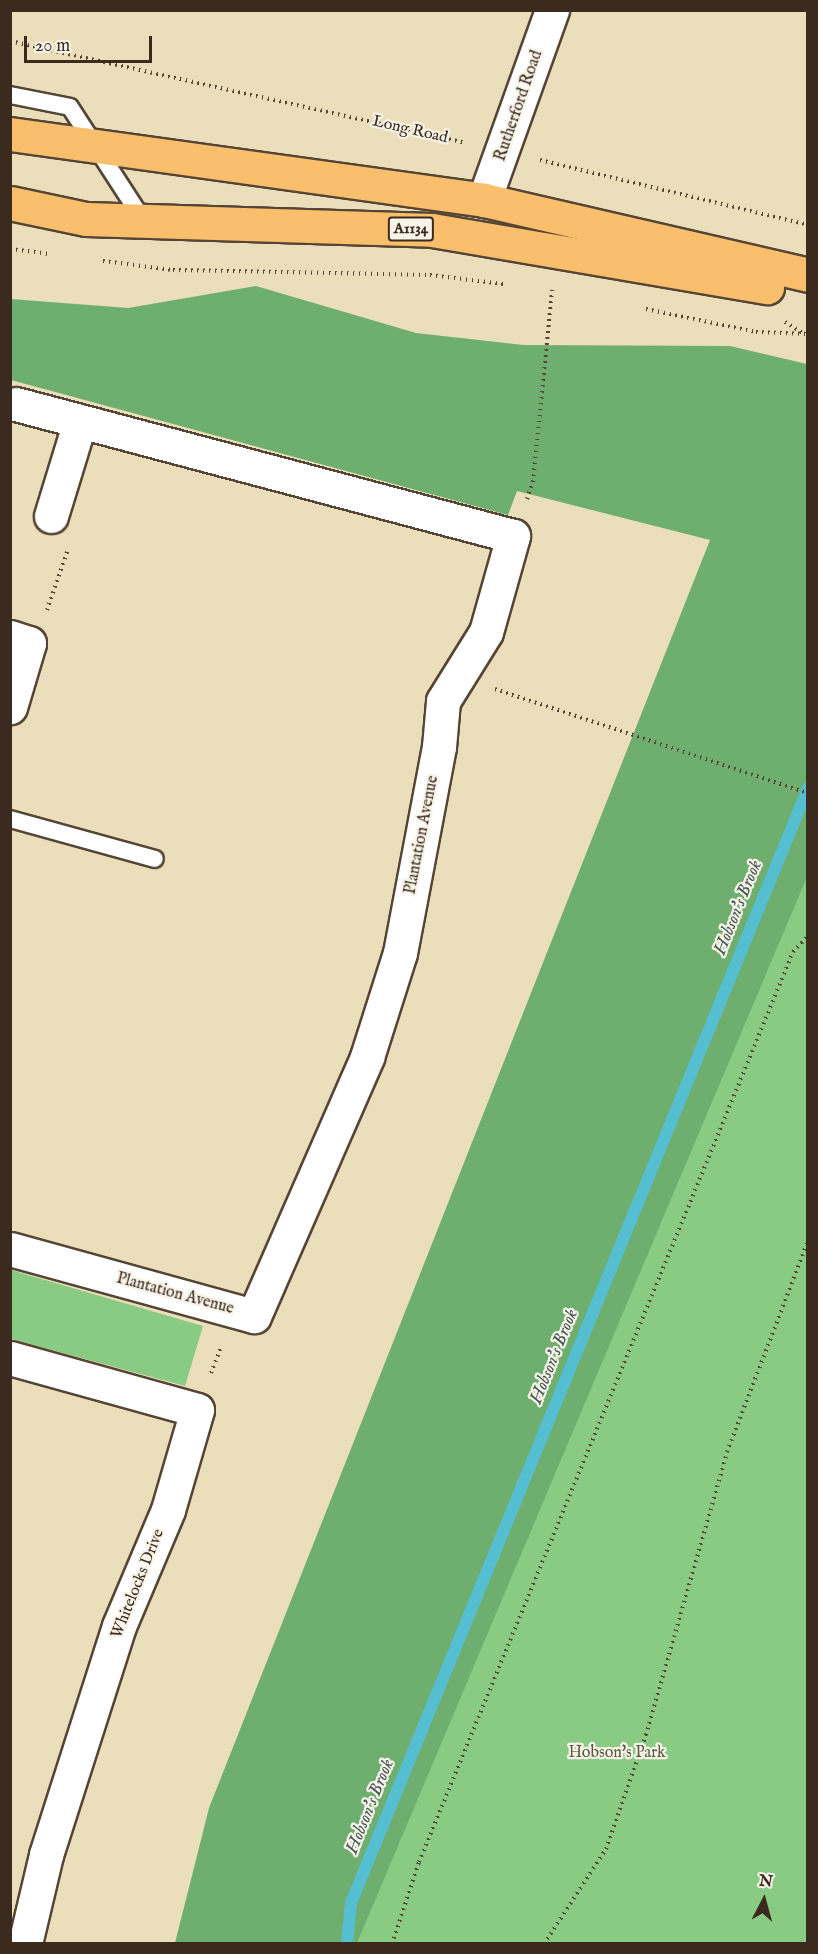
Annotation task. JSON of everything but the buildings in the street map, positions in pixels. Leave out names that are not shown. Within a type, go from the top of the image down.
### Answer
[{"type":"main road","name":"A1134","points":[[10,134],[484,200],[807,275]]},
{"type":"main road","name":"A1134","points":[[10,203],[86,219],[432,230],[555,247],[807,293]]},
{"type":"street","name":"Rutherford Road","points":[[484,200],[505,151],[552,10]]},
{"type":"street","points":[[16,404],[513,536]]},
{"type":"street","points":[[51,516],[80,421]]},
{"type":"street","name":"Plantation Avenue","points":[[10,1249],[254,1316],[367,1056],[400,952],[443,701],[486,632],[513,536]]},
{"type":"street","points":[[10,707],[20,640]]},
{"type":"street","points":[[10,1358],[197,1410]]},
{"type":"street","name":"Whitelocks Drive","points":[[25,1944],[46,1855],[116,1636],[168,1510],[197,1410]]},
{"type":"lane","points":[[10,95],[70,107],[143,220]]},
{"type":"lane","points":[[10,819],[155,859]]},
{"type":"path","name":"Long Road","points":[[10,41],[505,151],[807,225]]},
{"type":"path","points":[[513,536],[534,482],[555,247]]},
{"type":"path","points":[[10,249],[57,255]]},
{"type":"path","points":[[92,260],[173,270],[430,275],[507,285]]},
{"type":"path","points":[[540,290],[562,292]]},
{"type":"path","points":[[642,308],[756,332],[807,334]]},
{"type":"path","points":[[20,640],[66,565],[69,538],[51,516]]},
{"type":"path","points":[[460,677],[783,787],[807,793]]},
{"type":"path","points":[[392,1944],[419,1862],[788,963],[807,936]]},
{"type":"path","points":[[544,1944],[606,1849],[646,1735],[727,1452],[807,1241]]},
{"type":"path","points":[[197,1410],[235,1311]]},
{"type":"green space","points":[[256,286],[416,333],[524,345],[730,346],[807,364],[807,877],[357,1943],[175,1943],[209,1808],[710,540],[517,491],[508,515],[11,380],[11,299],[128,308]]},
{"type":"green space","name":"Hobson's Park","points":[[807,788],[807,1943],[347,1944]]},
{"type":"green space","points":[[11,1270],[203,1326],[185,1386],[11,1339]]},
{"type":"waterway","name":"Hobson's Brook","points":[[347,1944],[351,1903],[808,788]]}]
